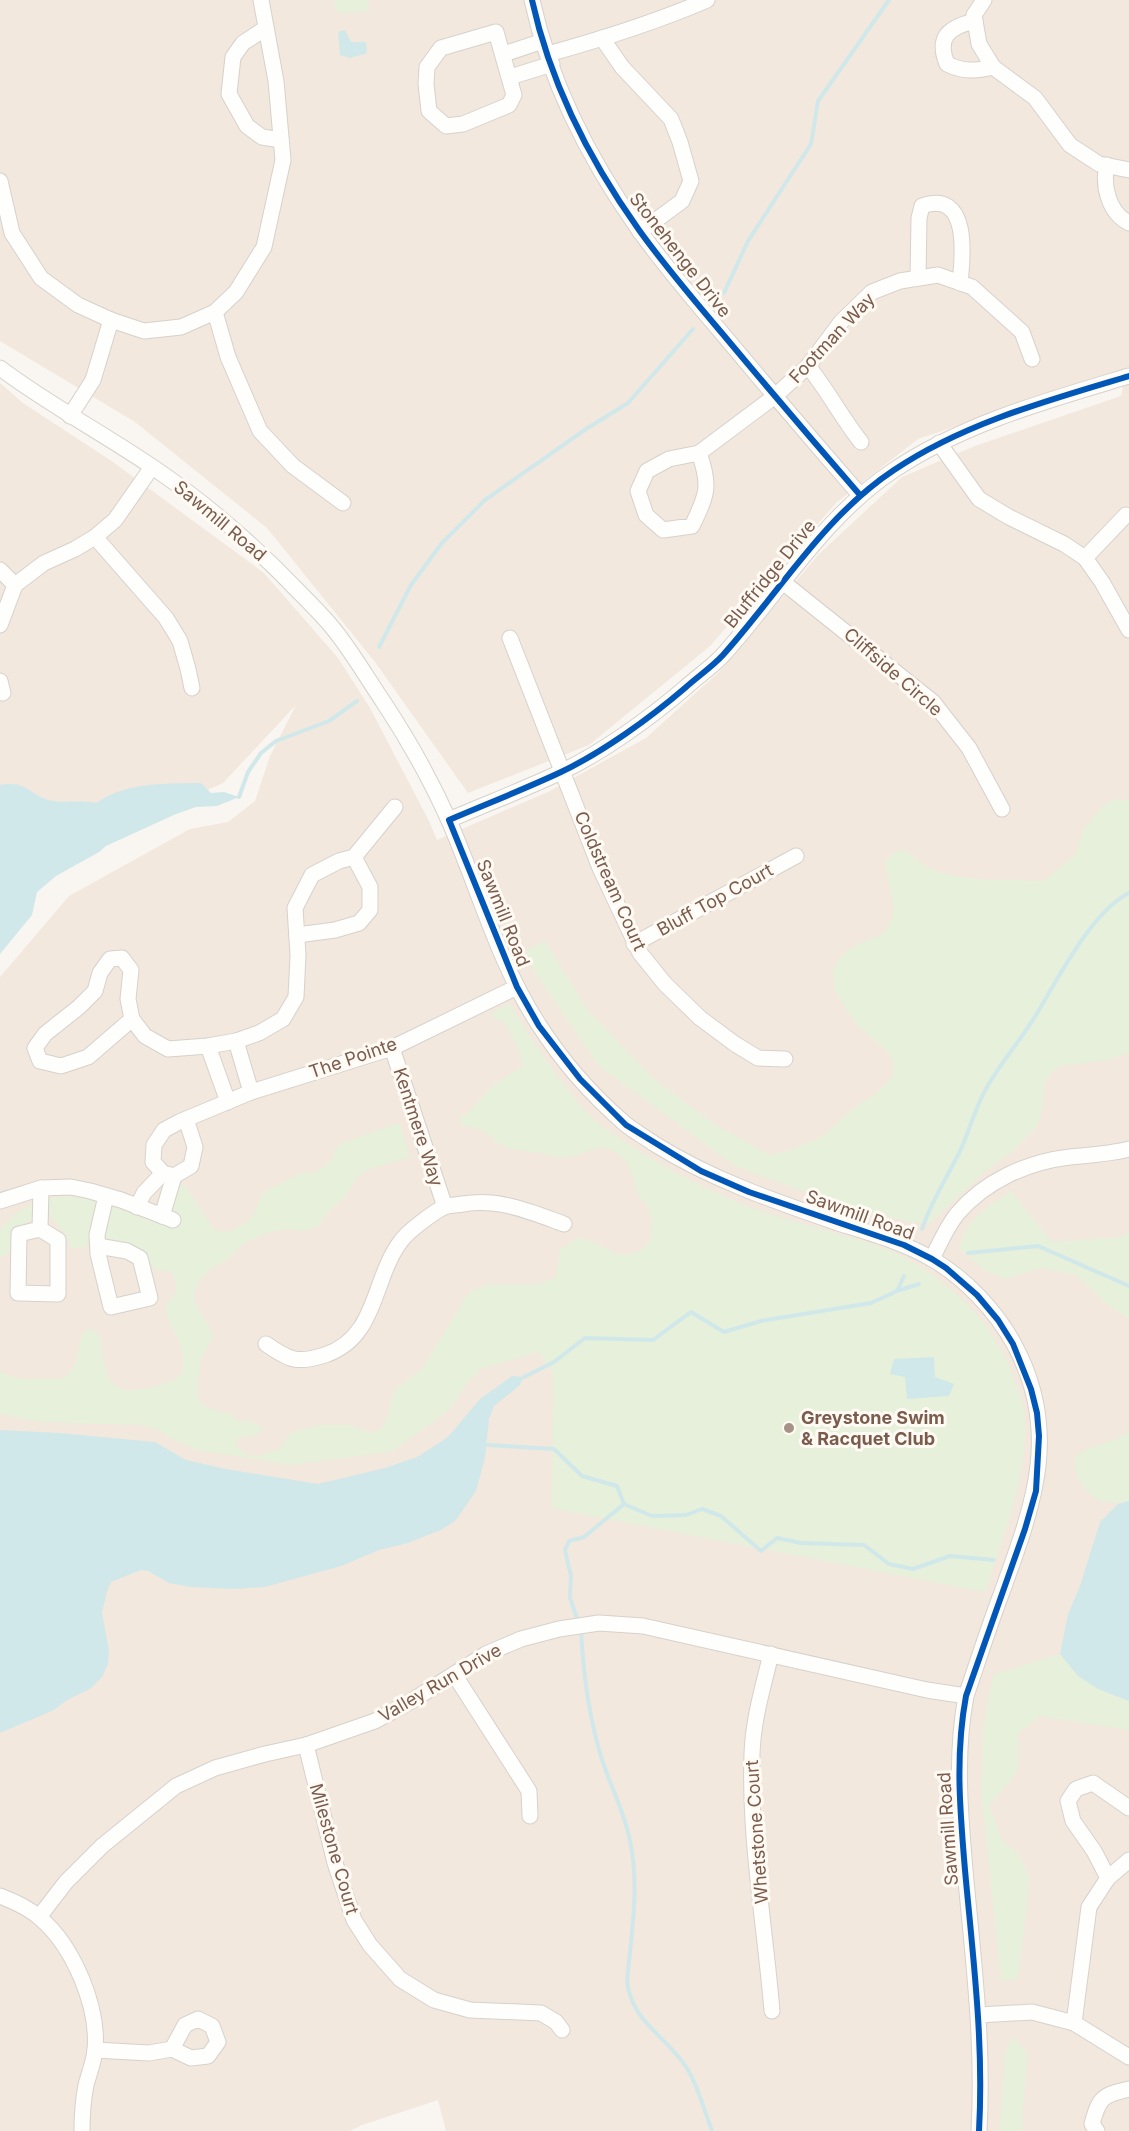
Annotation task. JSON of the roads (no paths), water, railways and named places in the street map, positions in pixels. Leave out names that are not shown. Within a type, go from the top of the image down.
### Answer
[{"type":"street","points":[[0,181],[12,233],[41,278],[78,305],[111,320],[144,331],[181,327],[216,312],[236,292],[264,247],[283,160],[276,81],[261,0]]},
{"type":"street","name":"Stonehenge Drive","points":[[532,0],[548,53],[575,123],[598,167],[640,232],[860,495]]},
{"type":"street","points":[[504,54],[548,53],[602,38],[707,0]]},
{"type":"street","points":[[984,0],[974,15],[979,44],[993,68],[1035,98],[1070,145],[1099,164],[1129,170]]},
{"type":"street","points":[[975,21],[954,27],[944,39],[942,51],[947,64],[960,70],[975,71],[993,68]]},
{"type":"street","points":[[266,28],[243,43],[233,57],[229,94],[247,126],[262,137],[281,140]]},
{"type":"street","points":[[496,32],[504,54],[514,95],[509,105],[463,124],[446,126],[429,111],[427,67],[441,48],[496,32]]},
{"type":"street","points":[[602,38],[622,68],[671,119],[680,141],[691,181],[682,201],[640,232]]},
{"type":"street","points":[[510,77],[548,53]]},
{"type":"street","points":[[1107,165],[1104,177],[1106,191],[1116,214],[1129,223]]},
{"type":"street","points":[[918,278],[919,218],[922,206],[932,203],[944,204],[954,213],[962,232],[963,257],[960,283]]},
{"type":"street","name":"Footman Way","points":[[699,453],[775,396],[808,366],[842,322],[872,292],[900,281],[938,275],[972,287],[1022,332],[1032,359]]},
{"type":"street","points":[[216,312],[228,357],[260,431],[293,466],[343,503]]},
{"type":"street","points":[[70,416],[93,380],[111,320]]},
{"type":"street","points":[[808,366],[838,407],[844,421],[861,442]]},
{"type":"street","name":"Sawmill Road","points":[[0,368],[70,416],[152,466],[213,510],[278,570],[332,626],[417,758],[449,820],[517,987],[539,1026],[580,1079],[626,1125],[701,1171],[730,1184],[904,1245],[932,1258],[977,1295],[998,1320],[1013,1344],[1032,1389],[1040,1436],[1036,1491],[1025,1529],[966,1696],[958,1779],[978,2015],[982,2084],[979,2131]]},
{"type":"street","name":"Bluffridge Drive","points":[[449,820],[563,771],[662,708],[721,657],[784,583],[817,539],[860,495],[894,470],[939,443],[984,424],[1129,376]]},
{"type":"street","points":[[939,443],[979,499],[1009,517],[1064,544],[1085,558],[1102,582],[1129,630]]},
{"type":"street","points":[[699,453],[707,474],[705,499],[692,526],[663,530],[646,515],[638,491],[647,471],[669,459],[699,453]]},
{"type":"street","points":[[0,625],[15,585],[44,563],[95,537],[115,520],[152,466]]},
{"type":"street","points":[[1085,558],[1126,515]]},
{"type":"street","points":[[95,537],[166,618],[180,641],[192,688]]},
{"type":"street","points":[[0,570],[15,585]]},
{"type":"street","name":"Cliffside Circle","points":[[784,583],[933,702],[969,748],[1002,809]]},
{"type":"street","name":"Coldstream Court","points":[[510,638],[600,868],[634,944],[664,984],[700,1018],[758,1058],[785,1059]]},
{"type":"street","points":[[132,1018],[88,1057],[61,1066],[40,1061],[36,1053],[35,1047],[45,1034],[80,1007],[95,991],[100,973],[110,959],[122,958],[130,969],[128,999],[132,1018],[144,1036],[168,1048],[208,1047],[236,1041],[259,1033],[283,1019],[296,997],[298,955],[295,908],[312,875],[339,861],[354,857],[395,807]]},
{"type":"street","name":"Bluff Top Court","points":[[634,944],[796,856]]},
{"type":"street","points":[[297,935],[335,930],[359,923],[370,910],[370,887],[354,857]]},
{"type":"street","name":"The Pointe","points":[[168,1174],[153,1162],[154,1145],[164,1130],[251,1092],[392,1048],[517,987]]},
{"type":"street","points":[[236,1041],[251,1092]]},
{"type":"street","points":[[208,1047],[228,1102]]},
{"type":"street","name":"Kentmere Way","points":[[392,1048],[445,1207]]},
{"type":"street","points":[[137,1208],[144,1193],[168,1174],[191,1166],[195,1147],[186,1119]]},
{"type":"street","points":[[932,1258],[957,1215],[991,1184],[1028,1166],[1068,1157],[1104,1155],[1129,1149]]},
{"type":"street","points":[[0,1201],[41,1188],[71,1187],[106,1196],[168,1218],[168,1174]]},
{"type":"street","points":[[40,1229],[41,1188]]},
{"type":"street","points":[[98,1246],[97,1235],[106,1196]]},
{"type":"street","points":[[266,1344],[288,1359],[310,1359],[338,1350],[360,1331],[401,1240],[445,1207],[495,1203],[519,1207],[564,1224]]},
{"type":"street","points":[[40,1229],[58,1240],[58,1293],[18,1293],[18,1234],[40,1229]]},
{"type":"street","name":"Valley Run Drive","points":[[39,1917],[66,1882],[102,1846],[176,1786],[215,1768],[306,1745],[375,1721],[486,1654],[521,1639],[560,1629],[599,1623],[643,1626],[927,1690],[966,1696]]},
{"type":"street","name":"Whetstone Court","points":[[771,1654],[756,1720],[752,1753],[753,1809],[772,2011]]},
{"type":"street","points":[[454,1674],[529,1791],[530,1816]]},
{"type":"street","name":"Milestone Court","points":[[306,1745],[335,1863],[354,1920],[370,1945],[400,1979],[435,2000],[470,2010],[541,2013],[556,2022],[561,2030]]},
{"type":"street","points":[[1108,1878],[1094,1851],[1073,1821],[1068,1801],[1076,1789],[1093,1783],[1129,1808]]},
{"type":"street","points":[[1074,2023],[1089,1907],[1108,1878],[1129,1860]]},
{"type":"street","points":[[0,1896],[39,1917],[58,1937],[74,1961],[87,1991],[93,2019],[95,2050],[86,2088],[82,2131]]},
{"type":"street","points":[[978,2015],[1032,2012],[1074,2023],[1129,2057]]},
{"type":"street","points":[[95,2050],[148,2053],[172,2049]]},
{"type":"street","points":[[1097,2131],[1092,2124],[1098,2103],[1112,2093],[1129,2089]]},
{"type":"water","points":[[345,30],[351,42],[366,42],[367,53],[350,58],[340,55],[338,32]]},
{"type":"water","points":[[201,783],[211,793],[224,792],[239,797],[217,806],[196,807],[176,814],[106,846],[56,876],[37,892],[32,915],[0,954],[0,785],[18,785],[53,801],[96,803],[129,789]]},
{"type":"water","points":[[934,1357],[935,1377],[954,1384],[949,1396],[907,1399],[905,1377],[890,1374],[894,1359]]},
{"type":"water","points":[[512,1376],[524,1377],[519,1386],[494,1406],[489,1419],[485,1458],[476,1491],[456,1520],[443,1529],[408,1543],[379,1550],[341,1566],[265,1587],[234,1589],[191,1587],[169,1583],[148,1571],[141,1570],[111,1582],[102,1613],[109,1650],[108,1664],[102,1677],[90,1689],[67,1700],[54,1710],[0,1733],[0,1430],[155,1442],[186,1460],[318,1484],[385,1468],[417,1457],[448,1437],[480,1399]]},
{"type":"water","points":[[1129,1501],[1129,1701],[1098,1689],[1078,1676],[1060,1654],[1068,1614],[1080,1586],[1100,1522],[1118,1504]]},
{"type":"waterway","points":[[724,293],[748,241],[811,144],[818,101],[889,0]]},
{"type":"waterway","points":[[379,647],[411,585],[442,543],[485,500],[586,429],[628,403],[693,329]]},
{"type":"waterway","points":[[239,797],[248,772],[261,753],[276,741],[329,721],[357,701]]},
{"type":"waterway","points":[[922,1229],[935,1198],[960,1151],[979,1102],[993,1078],[1089,930],[1115,902],[1129,893]]},
{"type":"waterway","points":[[968,1253],[1038,1246],[1129,1286]]},
{"type":"waterway","points":[[524,1377],[554,1362],[585,1338],[653,1340],[691,1312],[724,1332],[761,1321],[871,1303],[897,1291],[904,1276]]},
{"type":"waterway","points":[[897,1291],[919,1284]]},
{"type":"waterway","points":[[488,1445],[554,1449],[582,1476],[617,1486],[624,1504],[652,1516],[686,1515],[702,1509],[721,1516],[761,1551],[777,1538],[801,1543],[864,1545],[889,1564],[913,1569],[950,1556],[994,1560]]},
{"type":"waterway","points":[[578,1621],[570,1598],[571,1576],[565,1550],[569,1541],[584,1537],[624,1504]]},
{"type":"waterway","points":[[581,1628],[590,1713],[603,1763],[625,1821],[633,1858],[634,1912],[627,1982],[636,2009],[688,2070],[712,2131]]},
{"type":"place","name":"Greystone Swim & Racquet Club","points":[[789,1428]]}]
